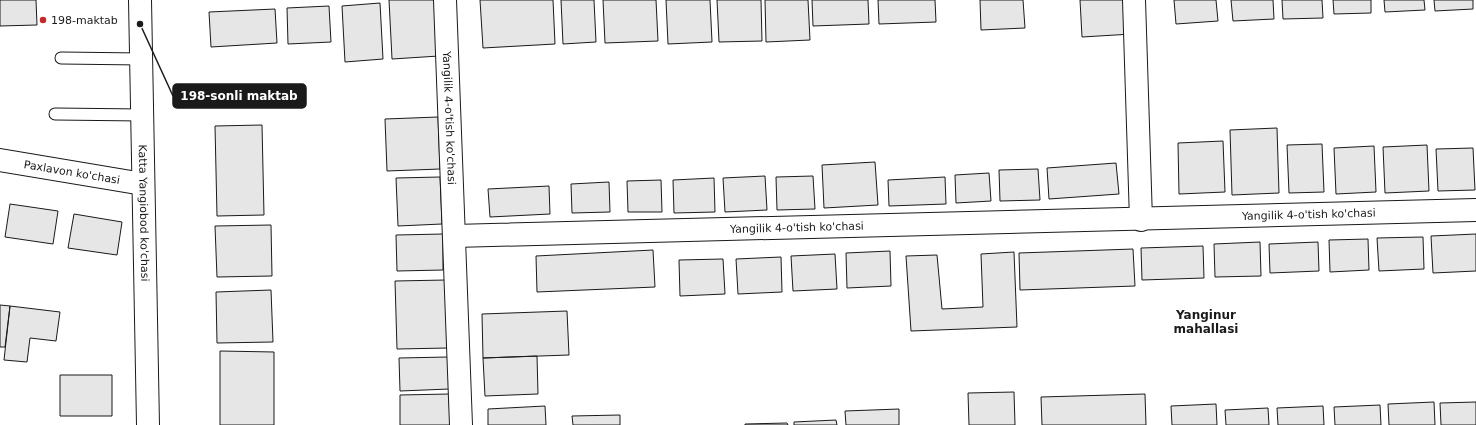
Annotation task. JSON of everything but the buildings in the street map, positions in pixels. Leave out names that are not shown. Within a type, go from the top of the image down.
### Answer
[{"type":"street","name":"Katta Yangiobod ko'chasi","points":[[140,0],[148,425]]},
{"type":"street","name":"Yangilik 4-o'tish ko'chasi","points":[[445,0],[461,425]]},
{"type":"street","points":[[1134,0],[1140,220]]},
{"type":"street","name":"Paxlavon ko'chasi","points":[[0,160],[143,184]]},
{"type":"street","name":"Yangilik 4-o'tish ko'chasi","points":[[454,236],[1140,220],[1476,210]]},
{"type":"lane","points":[[61,58],[141,59]]},
{"type":"lane","points":[[55,114],[142,115]]},
{"type":"place","name":"198-maktab","points":[[43,20]]},
{"type":"place","name":"198-sonli maktab","points":[[140,24]]},
{"type":"district","name":"Yanginur mahallasi","points":[[1206,322]]}]
